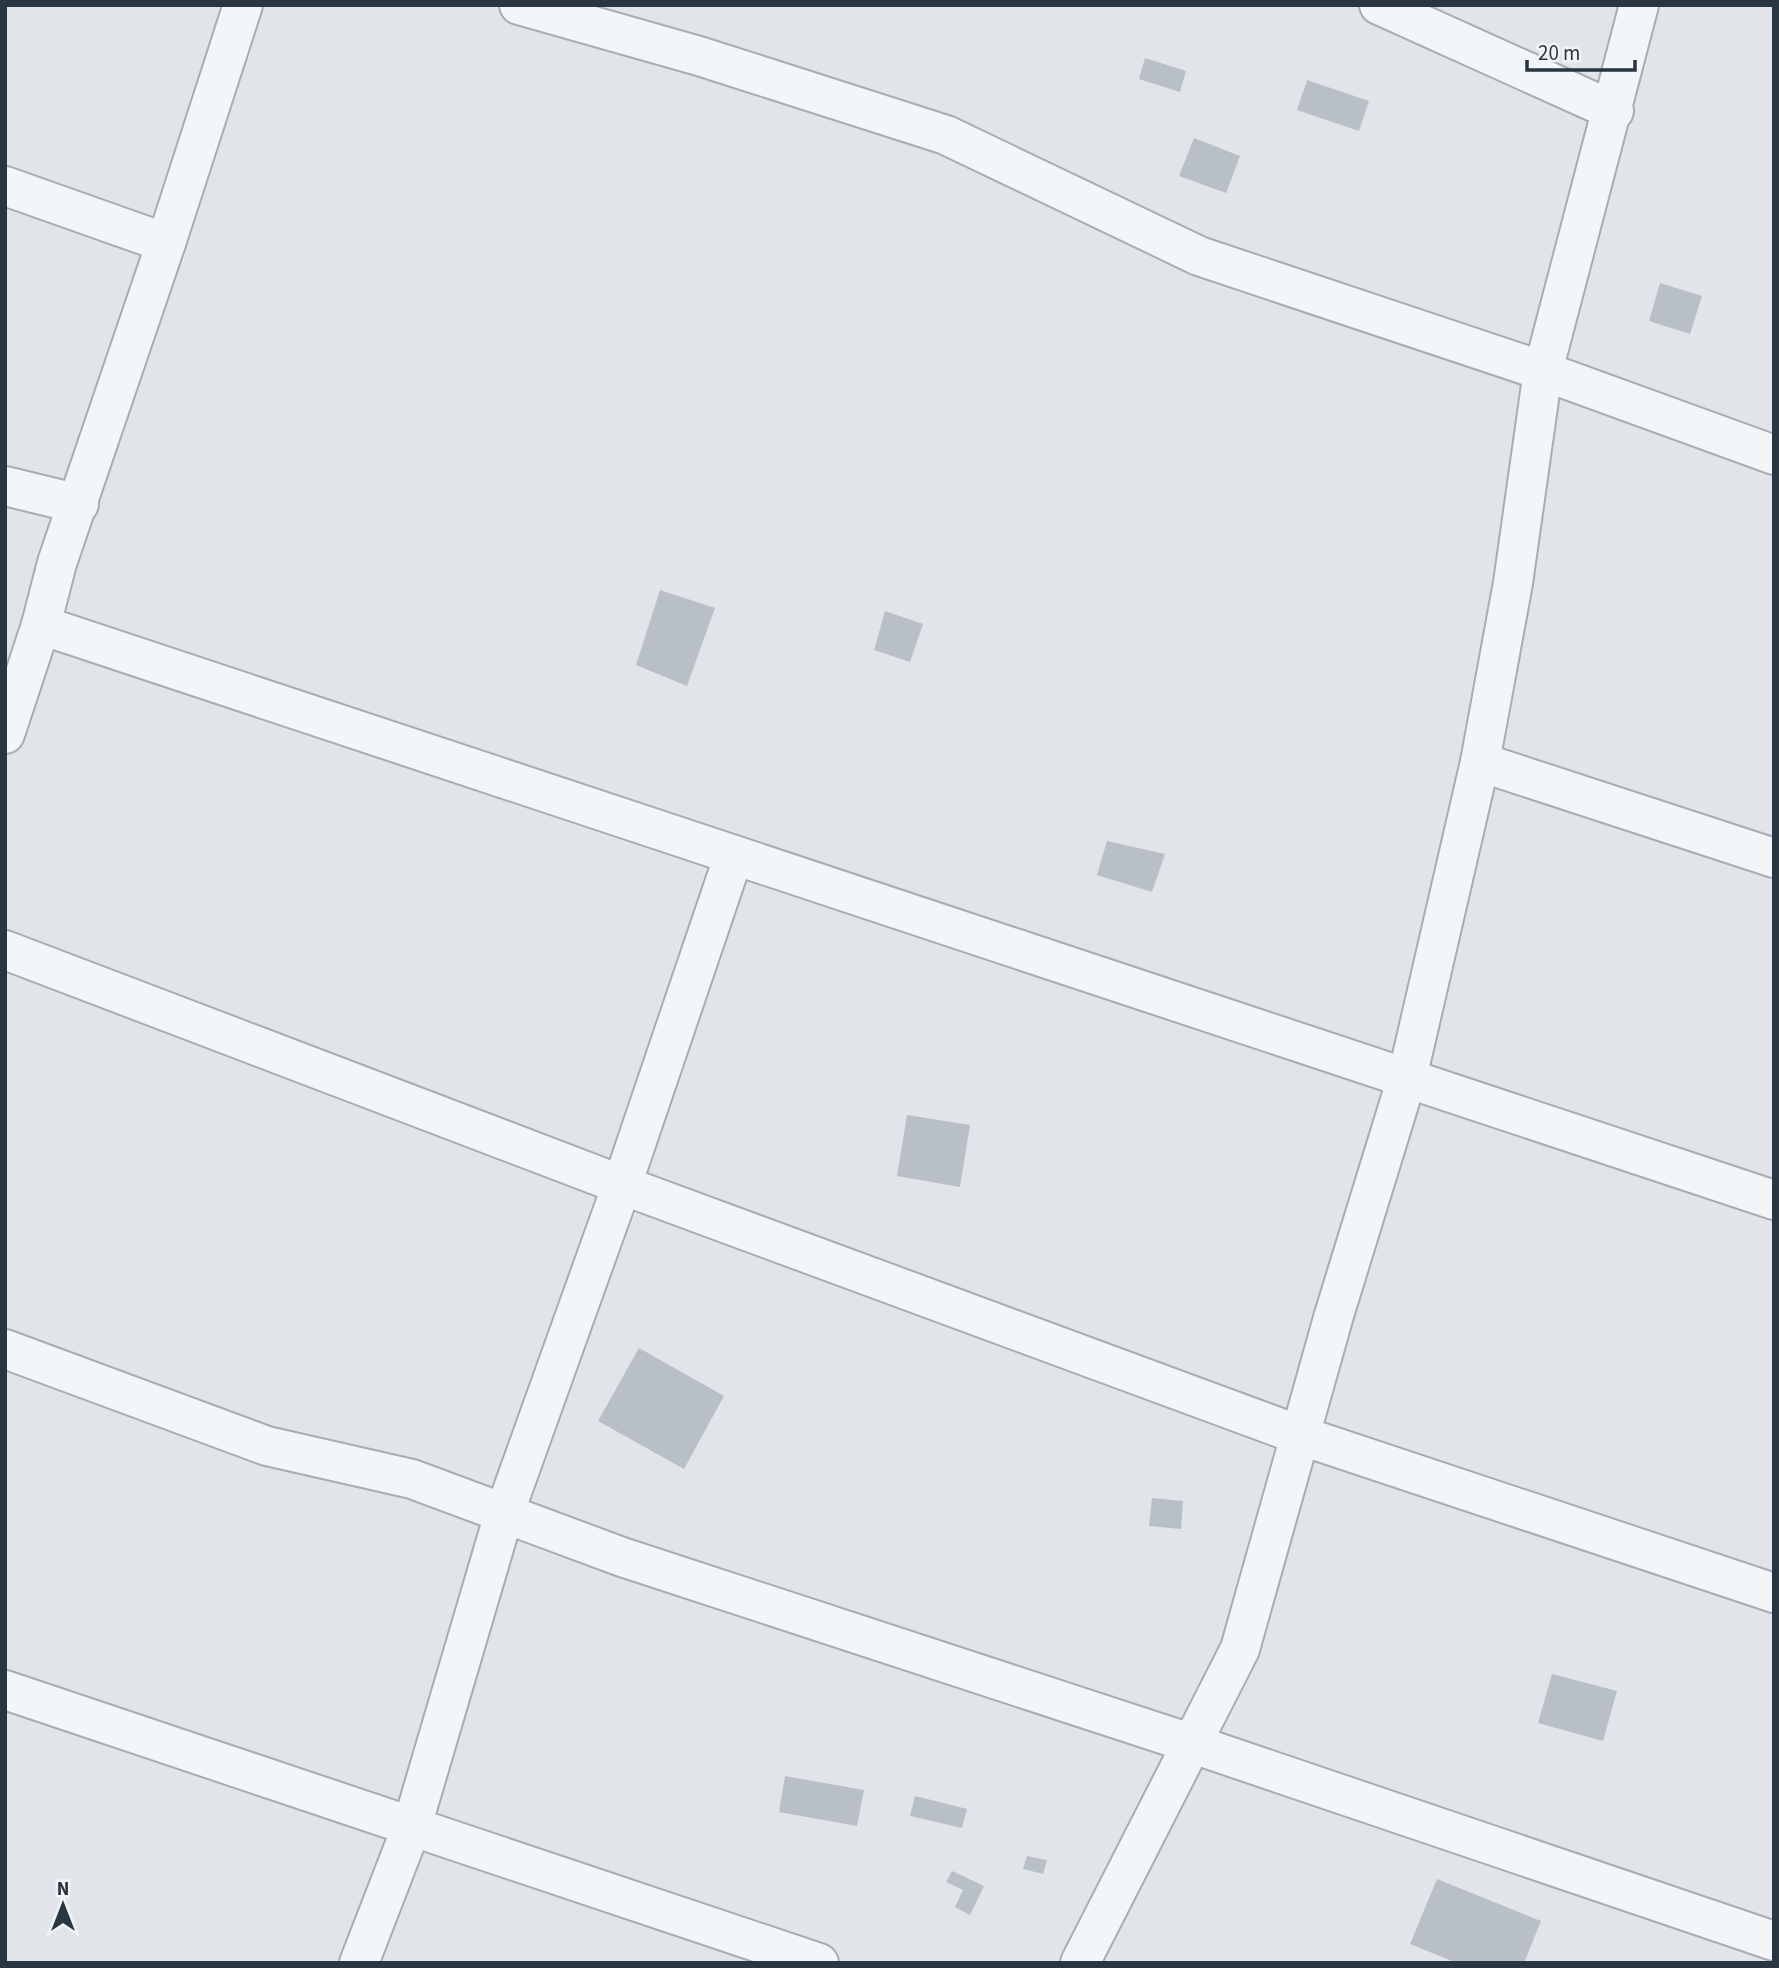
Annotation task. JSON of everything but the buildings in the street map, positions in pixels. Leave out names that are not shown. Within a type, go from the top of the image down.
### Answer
[{"type":"street","points":[[5,734],[41,625],[57,563],[166,243],[243,5]]},
{"type":"street","points":[[519,5],[699,56],[946,135],[1199,256],[1544,371],[1774,454]]},
{"type":"street","points":[[1379,5],[1614,111]]},
{"type":"street","points":[[1080,1963],[1240,1650],[1334,1315],[1407,1078],[1480,762],[1513,583],[1544,371],[1558,307],[1614,111],[1639,5]]},
{"type":"street","points":[[5,187],[166,243]]},
{"type":"street","points":[[5,486],[79,504]]},
{"type":"street","points":[[41,625],[1774,1200]]},
{"type":"street","points":[[1480,762],[1774,858]]},
{"type":"street","points":[[359,1963],[412,1826],[504,1514],[622,1185],[734,855]]},
{"type":"street","points":[[5,950],[622,1185],[1301,1436],[1774,1593]]},
{"type":"street","points":[[5,1349],[267,1446],[412,1479],[622,1557],[1193,1744],[1774,1941]]},
{"type":"street","points":[[5,1690],[819,1963]]}]
